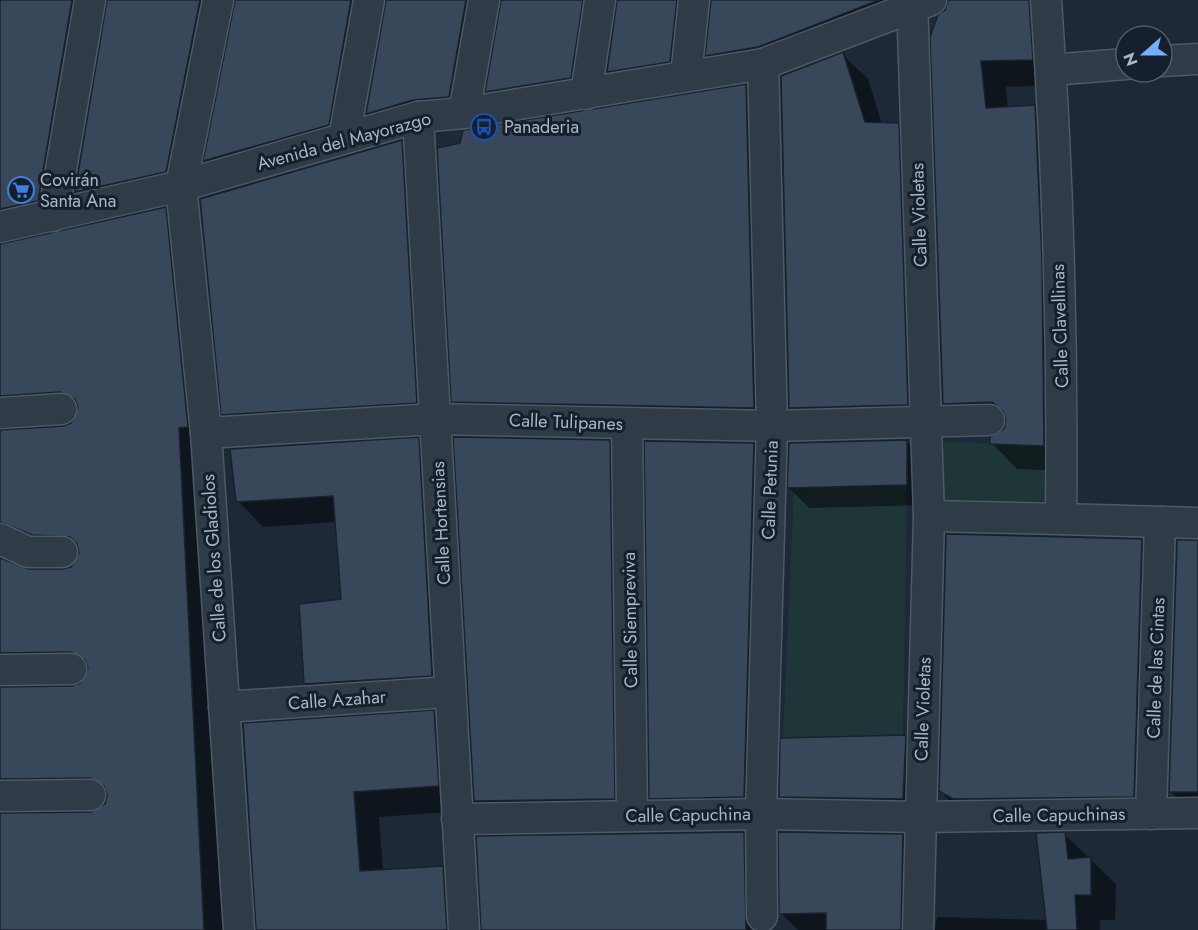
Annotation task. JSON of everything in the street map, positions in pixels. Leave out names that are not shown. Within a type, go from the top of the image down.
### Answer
[{"type":"street","points":[[52,216],[90,0]]},
{"type":"street","name":"Calle de los Gladiolos","points":[[218,0],[181,186],[206,433],[239,930]]},
{"type":"street","points":[[344,138],[369,0]]},
{"type":"street","points":[[464,113],[484,0]]},
{"type":"street","points":[[586,94],[600,0]]},
{"type":"street","points":[[687,76],[693,0]]},
{"type":"street","name":"Calle Clavellinas","points":[[1046,0],[1051,70],[1062,399],[1061,519]]},
{"type":"street","name":"Avenida del Mayorazgo","points":[[0,227],[181,186],[418,117],[464,113],[763,64],[918,3]]},
{"type":"street","name":"Calle Violetas","points":[[918,3],[929,516],[918,930]]},
{"type":"street","points":[[1174,60],[1198,59]]},
{"type":"street","name":"Calle Petunia","points":[[762,916],[761,814],[772,426],[763,64]]},
{"type":"street","points":[[1051,70],[1114,65]]},
{"type":"street","name":"Calle Hortensias","points":[[418,117],[464,930]]},
{"type":"street","points":[[0,413],[61,410]]},
{"type":"street","name":"Calle Tulipanes","points":[[206,433],[435,418],[772,426],[927,422]]},
{"type":"street","points":[[927,422],[989,420]]},
{"type":"street","name":"Calle Siempreviva","points":[[627,424],[632,815]]},
{"type":"street","points":[[929,516],[1198,522]]},
{"type":"street","name":"Calle de las Cintas","points":[[1151,814],[1160,522]]},
{"type":"street","points":[[0,538],[28,552],[62,552]]},
{"type":"street","points":[[0,670],[71,669]]},
{"type":"street","name":"Calle Azahar","points":[[224,707],[450,692]]},
{"type":"street","points":[[0,796],[90,795]]},
{"type":"street","name":"Calle Capuchinas","points":[[920,817],[1198,813]]},
{"type":"street","name":"Calle Capuchina","points":[[457,819],[761,814],[920,817]]},
{"type":"green space","points":[[944,442],[1050,446],[1049,501],[943,504]]},
{"type":"green space","points":[[907,485],[903,735],[783,738],[794,488]]},
{"type":"building","points":[[0,0],[72,0],[38,201],[0,209]]},
{"type":"building","points":[[107,0],[200,0],[166,172],[75,192]]},
{"type":"building","points":[[235,0],[351,0],[329,125],[203,161]]},
{"type":"building","points":[[386,0],[466,0],[449,97],[413,100],[366,114]]},
{"type":"building","points":[[501,0],[583,0],[571,78],[485,92]]},
{"type":"building","points":[[617,0],[677,0],[670,62],[607,72]]},
{"type":"building","points":[[711,0],[879,0],[758,47],[705,56]]},
{"type":"building","points":[[948,0],[1029,0],[1033,60],[981,61],[986,108],[1035,105],[1042,260],[1044,446],[990,444],[990,437],[1004,429],[1006,420],[1003,411],[992,402],[943,404],[930,37],[938,15],[945,10]]},
{"type":"building","points":[[843,52],[865,122],[899,123],[908,405],[789,408],[781,76]]},
{"type":"building","points":[[746,84],[754,408],[451,402],[437,148],[460,143],[463,130]]},
{"type":"building","points":[[402,140],[417,403],[221,415],[200,199]]},
{"type":"building","points":[[166,207],[188,427],[179,428],[204,930],[0,930],[0,813],[91,812],[105,804],[107,795],[104,786],[90,778],[0,779],[0,687],[72,686],[80,683],[88,669],[85,660],[71,652],[0,653],[0,558],[28,569],[62,569],[71,567],[79,553],[77,544],[70,537],[32,535],[0,522],[0,430],[63,426],[71,423],[78,408],[75,399],[60,392],[0,396],[0,244]]},
{"type":"building","points":[[419,437],[432,676],[304,684],[299,604],[341,599],[333,496],[236,502],[230,449]]},
{"type":"building","points":[[453,437],[610,440],[615,799],[474,801]]},
{"type":"building","points":[[907,440],[907,485],[787,488],[789,443]]},
{"type":"building","points":[[644,441],[754,443],[744,797],[649,799]]},
{"type":"building","points":[[946,534],[1142,539],[1134,797],[953,799],[939,791]]},
{"type":"building","points":[[1177,540],[1198,540],[1198,792],[1169,792]]},
{"type":"building","points":[[434,710],[439,786],[354,792],[360,871],[443,866],[447,930],[256,930],[243,723]]},
{"type":"building","points":[[906,735],[903,799],[779,797],[780,738]]},
{"type":"building","points":[[744,832],[746,930],[481,930],[476,836]]},
{"type":"building","points":[[778,832],[903,834],[901,930],[826,930],[826,913],[779,914]]},
{"type":"building","points":[[1065,832],[1068,859],[1091,857],[1091,895],[1075,895],[1077,930],[1047,930],[1036,833]]},
{"type":"place","name":"Panaderia","points":[[484,127]]},
{"type":"place","name":"Covirán Santa Ana","points":[[21,190]]}]
